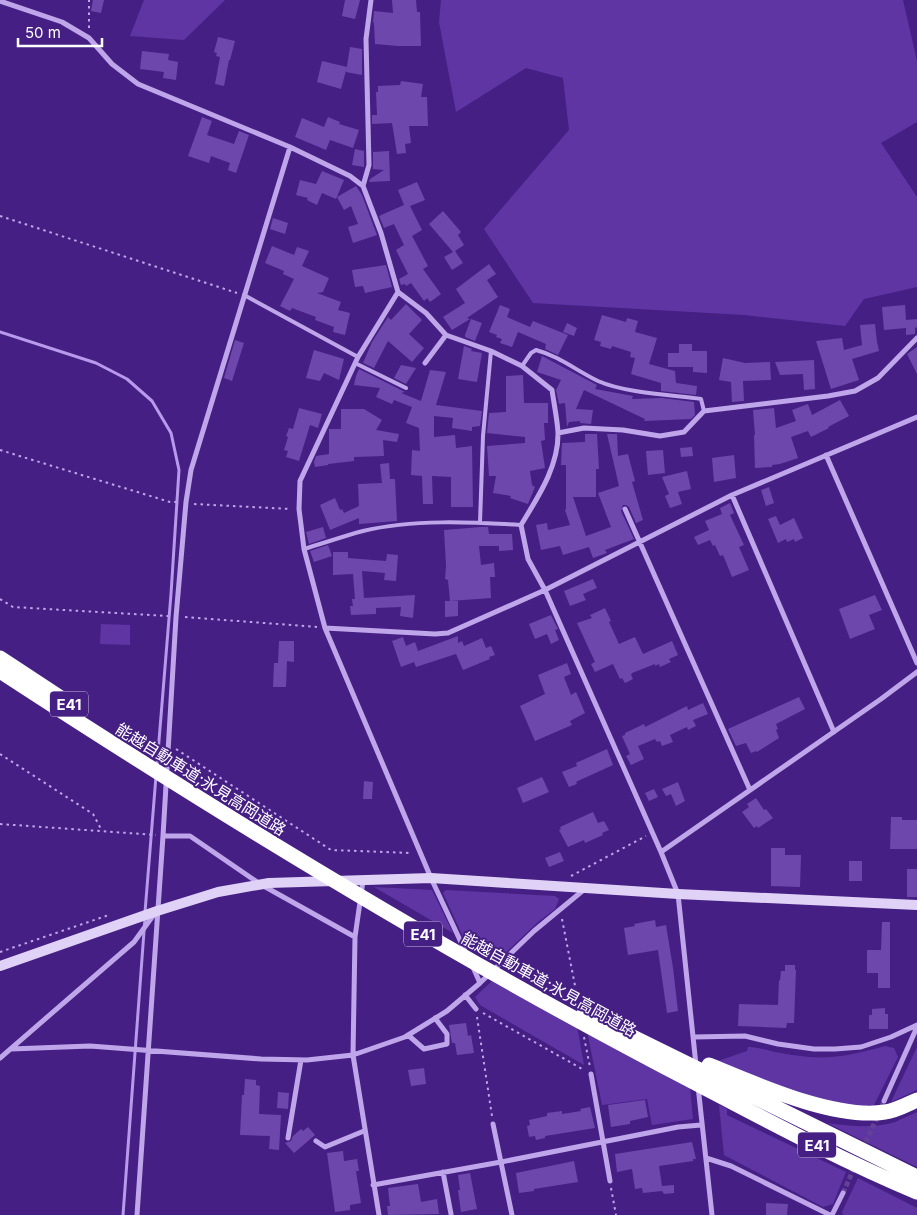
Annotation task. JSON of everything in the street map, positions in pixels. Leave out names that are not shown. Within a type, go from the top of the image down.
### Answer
[{"type":"highway","name":"能越自動車道;氷見高岡道路","points":[[0,658],[137,755],[380,909],[601,1033],[721,1083],[891,1181],[917,1193]]},
{"type":"highway","name":"能越自動車道;氷見高岡道路","points":[[0,671],[339,875],[571,1006],[721,1083],[917,1177]]},
{"type":"highway","points":[[721,1083],[857,1114],[886,1112],[917,1100]]},
{"type":"street","points":[[363,186],[369,165],[366,39],[371,0]]},
{"type":"street","points":[[0,1],[62,22],[88,38],[112,64],[138,84],[290,147],[350,176],[363,186],[381,233],[398,292],[426,314],[446,335],[491,351],[522,366],[552,390],[558,433],[553,466],[521,525],[528,559],[545,590],[678,894],[712,1215]]},
{"type":"street","points":[[137,1215],[163,836],[183,502],[191,470],[290,147]]},
{"type":"street","points":[[398,292],[358,357],[300,481],[299,509],[304,549],[325,628],[431,878],[480,983]]},
{"type":"street","points":[[425,363],[446,335]]},
{"type":"street","points":[[558,433],[584,428],[623,430],[660,436],[684,432],[704,411],[855,391],[878,378],[917,338]]},
{"type":"street","points":[[325,628],[435,634],[448,633],[545,590],[732,495],[917,417]]},
{"type":"street","points":[[826,455],[917,663]]},
{"type":"street","points":[[732,495],[834,732]]},
{"type":"street","points":[[625,509],[750,790]]},
{"type":"street","points":[[661,852],[917,672]]},
{"type":"street","points":[[163,836],[190,836],[260,884],[355,938]]},
{"type":"street","points":[[0,966],[157,910],[218,892],[260,884],[431,878],[678,894],[917,905]]},
{"type":"street","points":[[363,880],[355,938],[353,1055],[379,1215]]},
{"type":"street","points":[[11,1049],[90,1046],[261,1059],[301,1060],[353,1055],[408,1035],[435,1018],[480,983],[534,931],[586,888]]},
{"type":"street","points":[[0,1058],[134,942],[157,910]]},
{"type":"street","points":[[465,995],[476,1009]]},
{"type":"street","points":[[408,1035],[424,1049],[447,1044],[447,1034],[435,1018]]},
{"type":"street","points":[[694,1037],[745,1036],[778,1044],[814,1049],[835,1049],[861,1047],[917,1026]]},
{"type":"street","points":[[884,1101],[917,1026]]},
{"type":"street","points":[[288,1138],[301,1060]]},
{"type":"street","points":[[591,1074],[610,1181]]},
{"type":"street","points":[[493,1124],[512,1215]]},
{"type":"street","points":[[373,1185],[678,1127],[701,1125]]},
{"type":"street","points":[[316,1140],[325,1147],[364,1131]]},
{"type":"street","points":[[706,1158],[731,1166],[831,1215],[843,1193]]},
{"type":"street","points":[[443,1172],[451,1214]]},
{"type":"lane","points":[[244,295],[358,357]]},
{"type":"lane","points":[[522,366],[531,353],[536,350],[550,353],[599,381],[626,389],[701,399],[704,411]]},
{"type":"lane","points":[[480,522],[483,436],[491,351]]},
{"type":"lane","points":[[355,363],[406,388]]},
{"type":"lane","points":[[304,549],[364,531],[400,525],[480,522],[521,525]]},
{"type":"path","points":[[88,38],[89,0]]},
{"type":"path","points":[[0,216],[244,295]]},
{"type":"path","points":[[0,450],[170,502],[299,509]]},
{"type":"path","points":[[0,599],[13,607],[325,628]]},
{"type":"path","points":[[168,743],[331,850],[421,853]]},
{"type":"path","points":[[0,754],[93,814],[102,831]]},
{"type":"path","points":[[0,824],[163,836]]},
{"type":"path","points":[[567,887],[568,878],[652,832]]},
{"type":"path","points":[[560,910],[578,1004]]},
{"type":"path","points":[[0,952],[112,914]]},
{"type":"path","points":[[476,1009],[591,1074]]},
{"type":"path","points":[[476,1009],[493,1124]]},
{"type":"path","points":[[582,1030],[591,1074]]},
{"type":"path","points":[[610,1181],[616,1215]]},
{"type":"shaded area","points":[[144,0],[225,0],[184,40],[130,36]]},
{"type":"shaded area","points":[[441,0],[903,0],[917,61],[917,122],[881,143],[917,197],[917,287],[864,299],[845,326],[744,315],[533,303],[484,229],[569,130],[563,78],[526,68],[456,112],[439,22]]},
{"type":"shaded area","points":[[101,624],[130,625],[130,645],[100,644]]},
{"type":"shaded area","points":[[374,887],[432,890],[453,933]]},
{"type":"shaded area","points":[[446,890],[555,896],[559,899],[555,909],[538,922],[499,959],[464,939],[443,893]]},
{"type":"shaded area","points":[[492,981],[577,1026],[584,1065],[480,1005],[475,997]]},
{"type":"shaded area","points":[[587,1031],[690,1087],[693,1119],[652,1125],[647,1099],[602,1105]]},
{"type":"shaded area","points":[[885,1046],[894,1048],[898,1057],[873,1107],[852,1108],[806,1098],[718,1061],[747,1051],[748,1047],[796,1056],[829,1057],[848,1055]]},
{"type":"shaded area","points":[[917,1047],[917,1090],[891,1102]]},
{"type":"shaded area","points":[[719,1105],[727,1109],[727,1115],[846,1172],[833,1204],[823,1207],[724,1155]]},
{"type":"shaded area","points":[[917,1112],[917,1167],[827,1123],[852,1126],[878,1126],[895,1122]]},
{"type":"shaded area","points":[[858,1178],[917,1208],[917,1215],[843,1215],[842,1212]]},
{"type":"building","points":[[93,0],[104,0],[101,13],[91,11]]},
{"type":"building","points":[[345,0],[360,0],[355,19],[342,16]]},
{"type":"building","points":[[392,0],[416,0],[417,12],[420,12],[421,46],[375,44],[374,11],[393,13]]},
{"type":"building","points":[[218,37],[235,41],[224,86],[215,84],[220,57],[216,56],[217,53],[214,52]]},
{"type":"building","points":[[350,47],[362,49],[362,75],[346,72]]},
{"type":"building","points":[[142,51],[169,54],[168,60],[178,62],[176,80],[163,78],[164,72],[140,69]]},
{"type":"building","points":[[322,61],[347,67],[341,89],[317,82]]},
{"type":"building","points":[[401,81],[423,84],[421,97],[427,97],[428,126],[409,126],[411,143],[405,144],[406,153],[397,154],[392,123],[372,124],[372,115],[377,115],[376,92],[378,92],[378,86],[400,85]]},
{"type":"building","points":[[202,117],[212,121],[207,135],[234,144],[239,131],[249,135],[236,173],[228,170],[230,163],[211,156],[209,163],[188,156]]},
{"type":"building","points":[[328,117],[340,122],[339,124],[359,130],[353,148],[330,140],[326,150],[295,137],[302,118],[324,127]]},
{"type":"building","points":[[355,149],[364,151],[364,167],[352,165]]},
{"type":"building","points":[[389,151],[390,181],[369,182],[370,179],[384,170],[373,169],[373,152]]},
{"type":"building","points":[[322,171],[344,180],[336,199],[322,193],[317,205],[307,200],[308,198],[296,195],[300,180],[316,184]]},
{"type":"building","points":[[417,182],[425,200],[410,206],[422,230],[412,236],[428,266],[423,269],[441,294],[430,302],[427,298],[424,301],[411,283],[406,286],[405,284],[401,285],[399,279],[408,274],[396,250],[404,245],[394,224],[384,228],[379,216],[404,205],[398,190]]},
{"type":"building","points":[[356,186],[362,195],[377,235],[353,243],[348,227],[358,224],[351,206],[344,210],[337,197]]},
{"type":"building","points":[[443,211],[461,232],[458,235],[464,245],[455,251],[463,263],[452,270],[444,257],[453,252],[429,224]]},
{"type":"building","points":[[273,218],[288,223],[285,234],[270,229]]},
{"type":"building","points":[[272,246],[294,255],[297,247],[309,251],[302,266],[329,278],[323,292],[317,293],[341,302],[338,310],[350,313],[345,335],[333,332],[334,327],[315,320],[316,317],[292,308],[290,311],[280,306],[294,279],[283,274],[284,271],[265,263]]},
{"type":"building","points":[[489,264],[496,274],[487,280],[498,297],[467,318],[470,319],[452,330],[443,317],[465,303],[456,289]]},
{"type":"building","points":[[386,265],[392,287],[365,293],[363,286],[355,287],[352,270]]},
{"type":"building","points":[[406,304],[422,320],[409,334],[424,348],[412,362],[388,341],[374,368],[363,363],[372,342],[388,317],[391,320]]},
{"type":"building","points":[[500,305],[510,309],[507,317],[530,327],[533,321],[568,335],[558,355],[545,349],[546,344],[518,332],[512,347],[500,343],[502,339],[489,332]]},
{"type":"building","points":[[905,305],[906,320],[917,319],[915,334],[906,335],[906,328],[884,330],[882,307]]},
{"type":"building","points":[[602,315],[626,322],[627,318],[638,321],[635,332],[657,338],[649,364],[675,371],[676,383],[697,386],[696,395],[661,391],[661,383],[631,374],[635,358],[630,357],[631,352],[612,346],[611,349],[600,346],[601,342],[594,340]]},
{"type":"building","points":[[471,319],[482,323],[475,341],[465,337]]},
{"type":"building","points":[[567,323],[577,328],[574,336],[563,332]]},
{"type":"building","points":[[875,324],[879,351],[852,359],[859,380],[831,389],[816,341],[842,338],[844,350],[862,345],[860,325]]},
{"type":"building","points":[[235,340],[244,343],[232,381],[224,378]]},
{"type":"building","points":[[679,344],[692,344],[692,351],[707,351],[707,373],[693,372],[693,367],[668,367],[668,353],[679,353]]},
{"type":"building","points":[[464,346],[472,349],[471,351],[482,353],[477,382],[458,379]]},
{"type":"building","points":[[917,347],[917,374],[907,354]]},
{"type":"building","points":[[314,350],[344,359],[339,380],[324,373],[320,381],[306,378]]},
{"type":"building","points":[[542,356],[597,385],[595,389],[633,396],[632,399],[662,398],[694,402],[695,415],[691,419],[644,421],[645,419],[584,390],[576,409],[593,410],[591,424],[580,423],[580,421],[569,422],[567,427],[565,403],[559,404],[556,390],[561,380],[537,372]]},
{"type":"building","points":[[723,358],[745,363],[770,362],[771,380],[743,381],[744,401],[732,402],[731,382],[719,380]]},
{"type":"building","points":[[814,360],[815,389],[804,390],[803,374],[780,375],[775,362]]},
{"type":"building","points":[[401,365],[416,368],[406,384],[394,378]]},
{"type":"building","points":[[359,369],[405,392],[401,393],[421,401],[430,370],[446,372],[436,405],[482,411],[480,426],[472,427],[472,431],[452,428],[453,418],[434,416],[434,437],[455,435],[456,448],[472,446],[473,507],[451,507],[451,477],[432,476],[433,504],[423,504],[422,476],[411,475],[412,450],[420,451],[419,428],[406,423],[412,407],[394,400],[392,404],[376,397],[380,388],[354,385]]},
{"type":"building","points":[[523,375],[524,403],[548,403],[548,423],[544,423],[545,440],[541,441],[545,468],[530,471],[532,485],[535,487],[528,504],[510,498],[511,496],[493,493],[496,476],[489,476],[487,446],[525,443],[525,437],[487,433],[489,413],[506,412],[506,376]]},
{"type":"building","points":[[840,400],[849,416],[811,437],[808,431],[791,437],[798,458],[772,465],[772,467],[755,468],[753,410],[774,408],[776,428],[796,421],[792,410],[808,404],[812,415]]},
{"type":"building","points":[[299,408],[322,414],[318,428],[310,425],[299,461],[286,457],[288,451],[284,450],[288,437],[286,436],[289,428],[293,429]]},
{"type":"building","points":[[341,409],[364,409],[382,420],[376,430],[399,434],[397,442],[383,440],[384,456],[354,457],[354,461],[315,467],[316,456],[329,454],[329,429],[341,429]]},
{"type":"building","points":[[585,434],[597,434],[599,469],[596,469],[596,497],[573,497],[586,536],[611,527],[598,493],[619,486],[607,434],[617,434],[618,456],[628,454],[635,481],[632,482],[643,520],[636,523],[629,507],[623,505],[621,511],[634,539],[605,550],[607,553],[593,558],[589,547],[563,555],[560,546],[541,550],[536,525],[547,523],[548,530],[570,525],[565,510],[566,465],[561,465],[562,443],[585,442]]},
{"type":"building","points":[[692,447],[693,456],[681,457],[680,448]]},
{"type":"building","points":[[663,450],[665,473],[648,475],[646,451]]},
{"type":"building","points":[[734,455],[736,478],[714,482],[712,458]]},
{"type":"building","points":[[389,463],[390,479],[395,479],[397,521],[359,524],[359,518],[330,530],[320,505],[335,498],[340,510],[342,509],[344,513],[359,506],[358,484],[382,483],[380,464]]},
{"type":"building","points":[[687,471],[691,489],[678,492],[682,504],[670,508],[665,496],[669,494],[662,477]]},
{"type":"building","points":[[769,487],[774,503],[766,506],[761,490]]},
{"type":"building","points":[[730,503],[734,513],[730,515],[744,545],[739,547],[749,570],[732,577],[723,555],[720,556],[715,545],[713,546],[710,540],[698,545],[694,537],[709,530],[705,521],[722,514],[720,508]]},
{"type":"building","points":[[776,516],[780,525],[794,518],[803,538],[795,542],[794,539],[787,542],[786,539],[778,543],[768,519]]},
{"type":"building","points":[[323,527],[326,538],[309,544],[306,532]]},
{"type":"building","points":[[488,527],[489,534],[512,534],[513,550],[499,551],[499,546],[479,546],[481,565],[494,563],[495,577],[490,577],[491,598],[450,601],[448,580],[445,579],[444,530]]},
{"type":"building","points":[[328,545],[332,556],[314,562],[310,551]]},
{"type":"building","points":[[333,552],[348,552],[348,558],[386,561],[387,554],[398,555],[396,581],[384,580],[385,573],[362,571],[364,598],[415,595],[413,618],[400,616],[401,607],[376,608],[376,614],[351,615],[350,606],[353,606],[352,599],[355,599],[353,574],[333,575]]},
{"type":"building","points":[[593,579],[597,588],[583,594],[586,600],[570,606],[564,591]]},
{"type":"building","points":[[875,595],[882,610],[869,615],[875,629],[850,639],[839,609]]},
{"type":"building","points":[[445,601],[458,601],[458,616],[445,617]]},
{"type":"building","points":[[605,608],[619,644],[635,637],[643,654],[672,641],[678,655],[669,659],[671,662],[660,667],[659,664],[655,666],[655,664],[632,673],[633,679],[625,683],[622,678],[620,679],[613,664],[595,672],[591,664],[595,662],[577,623],[592,618],[590,615]]},
{"type":"building","points":[[551,615],[558,629],[555,630],[559,640],[551,644],[547,634],[535,639],[529,624]]},
{"type":"building","points":[[458,636],[458,643],[462,641],[464,646],[482,638],[486,648],[491,646],[495,655],[463,670],[456,654],[416,667],[414,662],[401,667],[392,641],[403,637],[406,646],[415,642],[418,651]]},
{"type":"building","points":[[279,641],[294,641],[294,662],[287,661],[286,687],[273,687],[274,663],[278,663]]},
{"type":"building","points":[[567,663],[571,674],[564,677],[571,695],[576,692],[585,713],[570,721],[572,725],[535,741],[520,706],[545,694],[538,675]]},
{"type":"building","points":[[799,697],[805,709],[776,724],[779,738],[757,752],[751,753],[746,743],[736,746],[728,729]]},
{"type":"building","points":[[703,703],[708,714],[693,720],[696,726],[688,730],[687,727],[670,735],[673,742],[662,746],[660,741],[657,742],[655,739],[638,746],[644,759],[631,765],[626,756],[630,754],[622,736],[625,733],[644,724],[645,727],[687,706],[688,710]]},
{"type":"building","points":[[607,749],[613,765],[569,787],[562,772],[577,766],[576,763]]},
{"type":"building","points":[[542,777],[549,792],[523,803],[517,788]]},
{"type":"building","points":[[364,781],[373,782],[372,799],[363,799]]},
{"type":"building","points":[[678,782],[685,801],[676,806],[671,794],[666,796],[662,789]]},
{"type":"building","points":[[654,789],[658,797],[649,801],[645,793]]},
{"type":"building","points":[[756,798],[764,810],[766,809],[773,818],[758,828],[757,826],[754,828],[742,812],[749,807],[747,804]]},
{"type":"building","points":[[593,812],[598,823],[604,821],[609,830],[602,833],[603,835],[585,843],[584,840],[568,847],[559,830],[561,829],[560,827]]},
{"type":"building","points":[[891,817],[902,817],[902,820],[917,820],[917,849],[890,849]]},
{"type":"building","points":[[771,848],[785,848],[785,855],[801,855],[800,887],[771,886]]},
{"type":"building","points":[[560,852],[564,861],[549,867],[545,858]]},
{"type":"building","points":[[849,861],[862,861],[862,881],[849,881]]},
{"type":"building","points":[[907,869],[917,869],[917,897],[907,897]]},
{"type":"building","points":[[655,920],[656,927],[666,925],[678,1011],[667,1013],[658,950],[628,955],[624,928]]},
{"type":"building","points":[[882,922],[890,922],[890,988],[878,988],[878,973],[867,973],[867,950],[881,950]]},
{"type":"building","points":[[785,965],[795,965],[796,970],[794,1023],[787,1023],[786,1028],[738,1026],[739,1004],[778,1005],[779,980],[781,971],[785,971]]},
{"type":"building","points":[[885,1008],[885,1014],[888,1014],[888,1029],[869,1029],[869,1015],[872,1015],[872,1009]]},
{"type":"building","points":[[466,1023],[468,1036],[471,1035],[474,1053],[457,1055],[455,1043],[452,1043],[449,1025]]},
{"type":"building","points":[[424,1068],[426,1084],[411,1086],[408,1070]]},
{"type":"building","points":[[245,1079],[256,1080],[256,1085],[260,1086],[259,1114],[281,1115],[279,1150],[269,1149],[270,1136],[240,1135],[242,1095],[244,1095]]},
{"type":"building","points":[[278,1092],[289,1093],[288,1109],[277,1108]]},
{"type":"building","points":[[645,1100],[648,1117],[630,1121],[630,1124],[611,1127],[608,1105]]},
{"type":"building","points":[[590,1107],[595,1128],[545,1136],[545,1138],[536,1140],[535,1136],[529,1137],[527,1126],[530,1125],[529,1120],[547,1116],[547,1113],[562,1111],[562,1114],[581,1111],[580,1109]]},
{"type":"building","points":[[308,1127],[315,1135],[294,1153],[285,1143],[291,1141],[293,1136],[301,1129],[303,1131]]},
{"type":"building","points":[[692,1142],[696,1159],[659,1166],[662,1186],[674,1185],[674,1193],[664,1194],[662,1191],[643,1193],[642,1188],[635,1189],[632,1169],[617,1172],[615,1154]]},
{"type":"building","points":[[343,1151],[344,1161],[357,1159],[359,1171],[356,1171],[361,1203],[350,1205],[350,1210],[335,1212],[327,1153]]},
{"type":"building","points":[[574,1161],[578,1182],[519,1193],[516,1173]]},
{"type":"building","points":[[470,1173],[477,1209],[461,1212],[458,1175]]},
{"type":"building","points":[[418,1184],[421,1202],[437,1199],[439,1214],[388,1215],[387,1206],[390,1206],[388,1188]]},
{"type":"building","points":[[766,1203],[788,1204],[787,1215],[766,1215]]},
{"type":"waterway","points":[[0,332],[96,363],[127,379],[152,401],[171,433],[179,470],[157,765]]},
{"type":"waterway","points":[[145,912],[156,776]]},
{"type":"waterway","points":[[123,1215],[145,918]]},
{"type":"tunnel","points":[[863,1149],[884,1101]]},
{"type":"tunnel","points":[[843,1193],[855,1166]]}]
